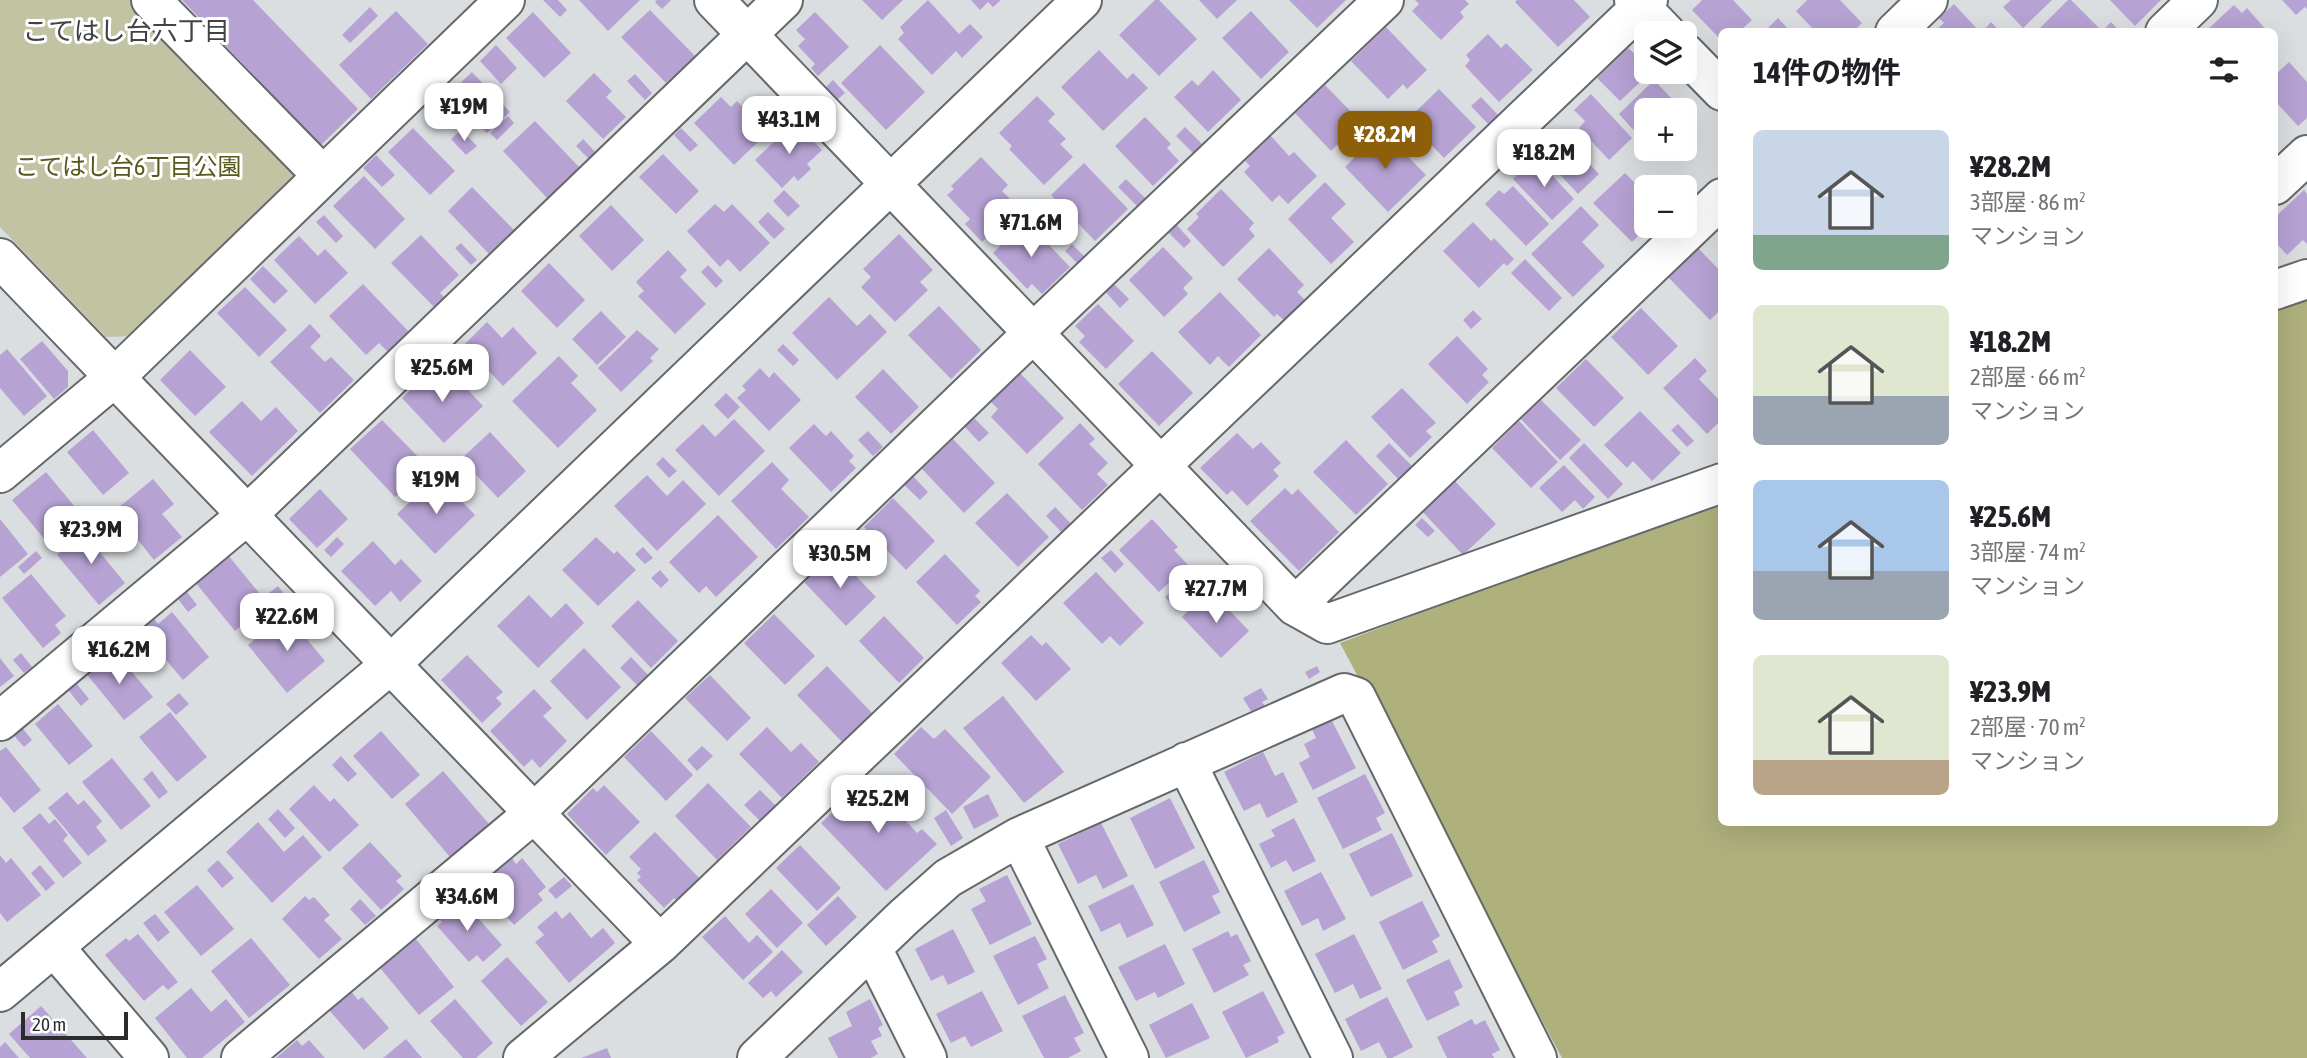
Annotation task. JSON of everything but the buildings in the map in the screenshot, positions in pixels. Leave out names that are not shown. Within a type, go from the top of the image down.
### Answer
[{"type":"street","points":[[150,0],[323,176]]},
{"type":"street","points":[[713,0],[1295,606],[1326,624],[1718,484]]},
{"type":"street","points":[[0,720],[247,515],[783,0]]},
{"type":"street","points":[[0,992],[390,665],[1082,0]]},
{"type":"street","points":[[241,1058],[533,814],[1384,0]]},
{"type":"street","points":[[1899,28],[1928,0]]},
{"type":"street","points":[[2169,28],[2198,0]]},
{"type":"street","points":[[0,473],[115,377],[323,176],[486,6]]},
{"type":"street","points":[[534,1054],[660,944],[1161,467],[1647,10]]},
{"type":"street","points":[[1697,65],[1718,87]]},
{"type":"street","points":[[2278,182],[2307,155]]},
{"type":"street","points":[[1295,606],[1718,202]]},
{"type":"street","points":[[0,258],[660,944]]},
{"type":"street","points":[[2278,289],[2307,279]]},
{"type":"street","points":[[1676,499],[1718,459]]},
{"type":"street","points":[[757,1058],[948,878],[1019,837],[1343,693],[1356,696],[1537,1058]]},
{"type":"street","points":[[1186,762],[1333,1058]]},
{"type":"street","points":[[1019,837],[1129,1058]]},
{"type":"street","points":[[54,947],[149,1058]]},
{"type":"street","points":[[872,948],[927,1058]]},
{"type":"green space","name":"こてはし台6丁目公園","points":[[0,0],[143,0],[300,181],[136,336],[106,337],[0,227]]},
{"type":"green space","points":[[2307,293],[2307,1058],[1562,1058],[1340,643],[1718,500],[1718,826],[2278,826],[2278,303]]},
{"type":"district","name":"こてはし台六丁目","points":[[126,31]]}]
